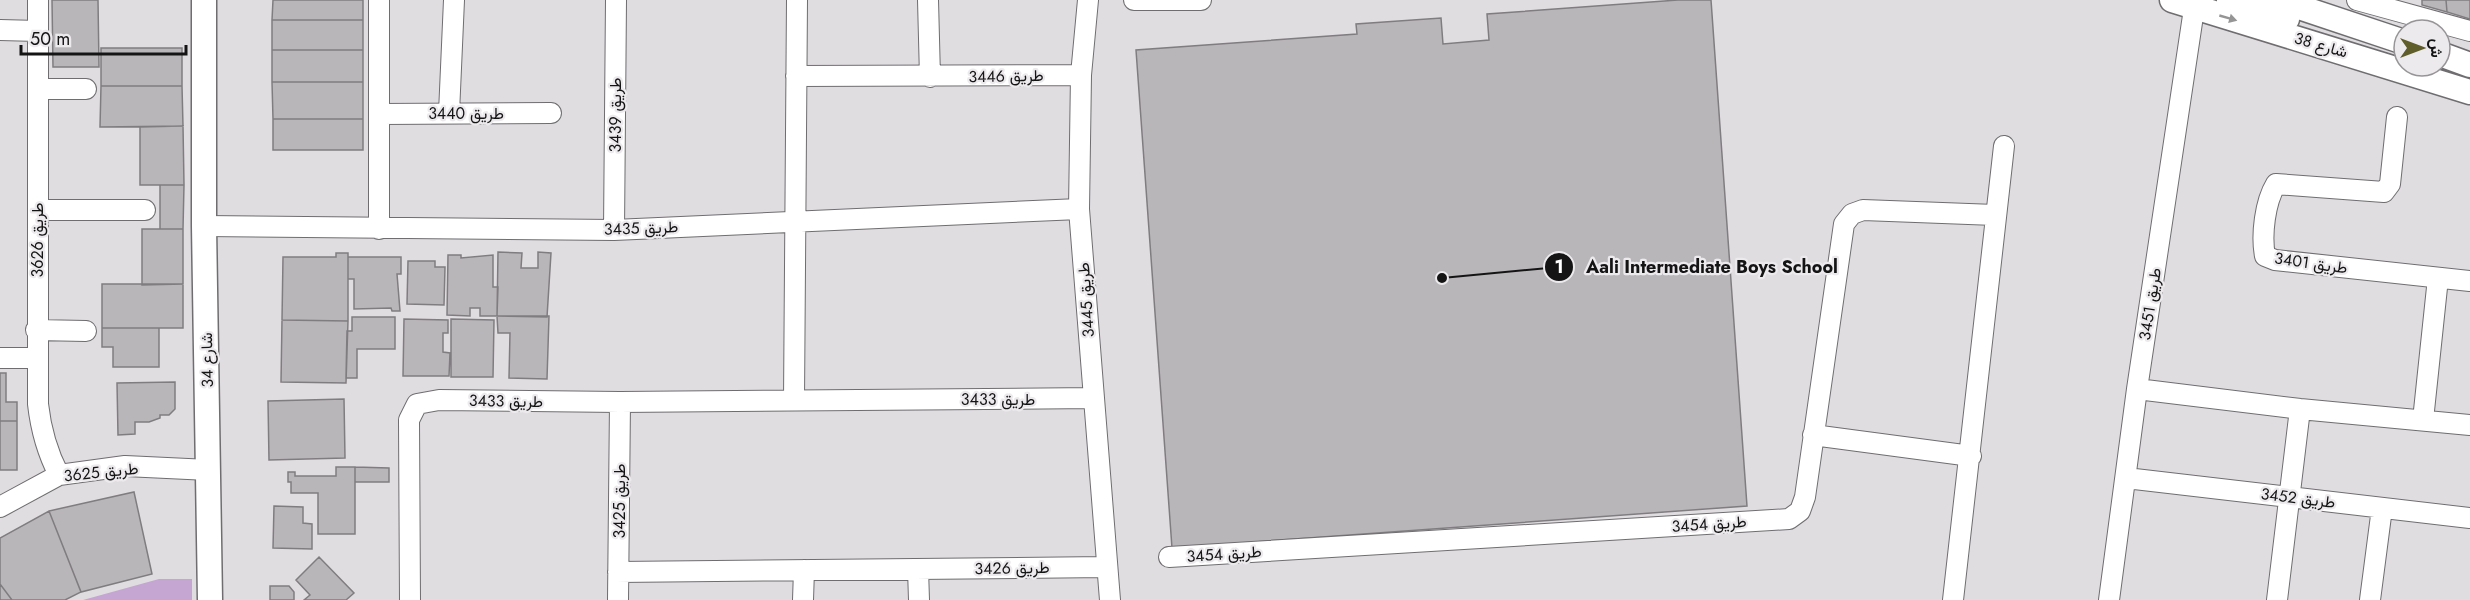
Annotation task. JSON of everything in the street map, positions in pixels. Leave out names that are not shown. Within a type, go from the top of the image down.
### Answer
[{"type":"street","name":"طريق 3626","points":[[38,0],[36,358],[41,429],[48,453],[59,475]]},
{"type":"street","name":"شارع 34","points":[[204,0],[204,226],[210,600]]},
{"type":"street","name":"شارع 34","points":[[203,121],[216,0]]},
{"type":"street","points":[[379,0],[381,114],[379,229]]},
{"type":"street","points":[[449,113],[454,0]]},
{"type":"street","name":"طريق 3439","points":[[614,230],[615,0]]},
{"type":"street","points":[[794,400],[797,0]]},
{"type":"street","points":[[928,0],[930,77]]},
{"type":"street","name":"طريق 3445","points":[[1088,0],[1082,75],[1079,209],[1110,600]]},
{"type":"street","points":[[1134,0],[1201,0]]},
{"type":"street","points":[[2229,0],[2325,31],[2349,24]]},
{"type":"street","name":"شارع 38","points":[[2278,0],[2392,38]]},
{"type":"street","points":[[2357,0],[2470,31]]},
{"type":"street","name":"شارع 38","points":[[2188,3],[2467,88]]},
{"type":"street","name":"طريق 3451","points":[[2109,600],[2188,3]]},
{"type":"street","points":[[0,30],[38,31]]},
{"type":"street","points":[[2452,58],[2470,64]]},
{"type":"street","name":"طريق 3446","points":[[796,76],[1082,75]]},
{"type":"street","points":[[38,89],[86,89]]},
{"type":"street","name":"طريق 3440","points":[[381,114],[551,113]]},
{"type":"street","name":"طريق 3401","points":[[2397,117],[2390,184],[2384,192],[2276,184],[2270,193],[2263,245],[2265,256],[2275,260],[2470,281]]},
{"type":"street","points":[[1953,600],[1971,456],[2004,146]]},
{"type":"street","name":"طريق 3435","points":[[204,226],[614,230],[1079,209]]},
{"type":"street","points":[[38,210],[145,210]]},
{"type":"street","name":"طريق 3454","points":[[1169,557],[1789,519],[1800,511],[1806,497],[1844,224],[1852,214],[1863,210],[1995,215]]},
{"type":"street","points":[[2423,420],[2438,278]]},
{"type":"street","points":[[36,330],[86,331]]},
{"type":"street","points":[[0,358],[36,358]]},
{"type":"street","points":[[2137,389],[2300,409],[2470,425]]},
{"type":"street","name":"طريق 3433","points":[[410,600],[409,420],[417,404],[439,400],[620,402],[1094,398]]},
{"type":"street","name":"طريق 3425","points":[[618,600],[620,402]]},
{"type":"street","points":[[2277,600],[2300,409]]},
{"type":"street","points":[[1813,435],[1971,456]]},
{"type":"street","name":"طريق 3625","points":[[0,507],[59,475],[125,466],[209,470]]},
{"type":"street","name":"طريق 3452","points":[[2126,478],[2470,518]]},
{"type":"street","points":[[2370,600],[2382,508]]},
{"type":"street","name":"طريق 3426","points":[[618,572],[1106,567]]},
{"type":"street","points":[[918,569],[919,600]]},
{"type":"street","points":[[803,600],[804,570]]},
{"type":"shaded area","points":[[159,579],[192,579],[192,600],[83,600]]},
{"type":"building","points":[[52,0],[98,0],[99,67],[53,67]]},
{"type":"building","points":[[273,0],[363,0],[363,20],[272,20]]},
{"type":"building","points":[[1678,0],[1711,0],[1747,506],[1172,548],[1136,50],[1357,34],[1356,24],[1441,18],[1443,44],[1489,40],[1487,14]]},
{"type":"building","points":[[2422,0],[2446,0],[2447,12],[2422,5]]},
{"type":"building","points":[[2446,0],[2470,0],[2470,19],[2447,12]]},
{"type":"building","points":[[272,20],[363,20],[363,50],[272,50]]},
{"type":"building","points":[[101,48],[182,48],[182,86],[101,86]]},
{"type":"building","points":[[272,50],[363,50],[363,82],[272,82]]},
{"type":"building","points":[[272,82],[363,82],[363,119],[273,119]]},
{"type":"building","points":[[101,86],[182,86],[183,126],[100,127]]},
{"type":"building","points":[[273,119],[363,119],[363,150],[273,150]]},
{"type":"building","points":[[183,126],[184,185],[140,185],[140,127]]},
{"type":"building","points":[[160,185],[184,185],[183,229],[160,229]]},
{"type":"building","points":[[142,229],[183,229],[183,284],[142,285]]},
{"type":"building","points":[[498,252],[522,253],[521,268],[538,268],[538,252],[551,253],[547,317],[497,316]]},
{"type":"building","points":[[336,253],[348,253],[348,321],[282,320],[283,257],[336,257]]},
{"type":"building","points":[[448,255],[461,255],[461,258],[493,255],[493,287],[498,287],[497,316],[480,316],[480,308],[470,308],[470,316],[447,315]]},
{"type":"building","points":[[348,257],[401,257],[401,274],[397,274],[400,311],[392,311],[391,308],[354,309],[354,279],[348,279]]},
{"type":"building","points":[[408,261],[435,261],[435,267],[445,267],[444,305],[407,304]]},
{"type":"building","points":[[102,284],[183,284],[183,328],[102,328]]},
{"type":"building","points":[[497,316],[549,316],[547,379],[509,378],[510,333],[498,333]]},
{"type":"building","points":[[352,317],[395,317],[395,349],[357,349],[357,378],[346,378],[347,331],[352,331]]},
{"type":"building","points":[[404,319],[448,320],[448,333],[443,333],[443,352],[450,353],[449,376],[403,376]]},
{"type":"building","points":[[451,319],[494,320],[493,377],[451,377]]},
{"type":"building","points":[[282,320],[348,321],[346,383],[281,382]]},
{"type":"building","points":[[102,328],[159,328],[159,367],[113,367],[113,347],[102,347]]},
{"type":"building","points":[[0,373],[6,373],[6,402],[17,402],[17,421],[0,421]]},
{"type":"building","points":[[175,382],[175,409],[169,415],[160,415],[160,418],[149,422],[135,422],[135,434],[118,435],[117,383]]},
{"type":"building","points":[[344,399],[345,458],[269,460],[268,401]]},
{"type":"building","points":[[0,421],[17,421],[17,470],[0,470]]},
{"type":"building","points":[[336,467],[355,467],[355,534],[318,534],[318,493],[291,493],[288,472],[295,472],[295,476],[336,476]]},
{"type":"building","points":[[355,467],[389,468],[389,482],[355,482]]},
{"type":"building","points":[[134,492],[152,574],[81,592],[49,511]]},
{"type":"building","points":[[274,506],[303,507],[303,523],[312,524],[312,549],[273,548]]},
{"type":"building","points":[[49,511],[81,592],[65,600],[12,600],[0,584],[0,538]]},
{"type":"building","points":[[319,557],[354,593],[346,600],[304,600],[310,595],[296,580]]},
{"type":"building","points":[[0,584],[12,600],[0,600]]},
{"type":"building","points":[[270,586],[289,586],[294,592],[294,600],[270,600]]},
{"type":"place","name":"Aali Intermediate Boys School","points":[[1442,278]]}]
